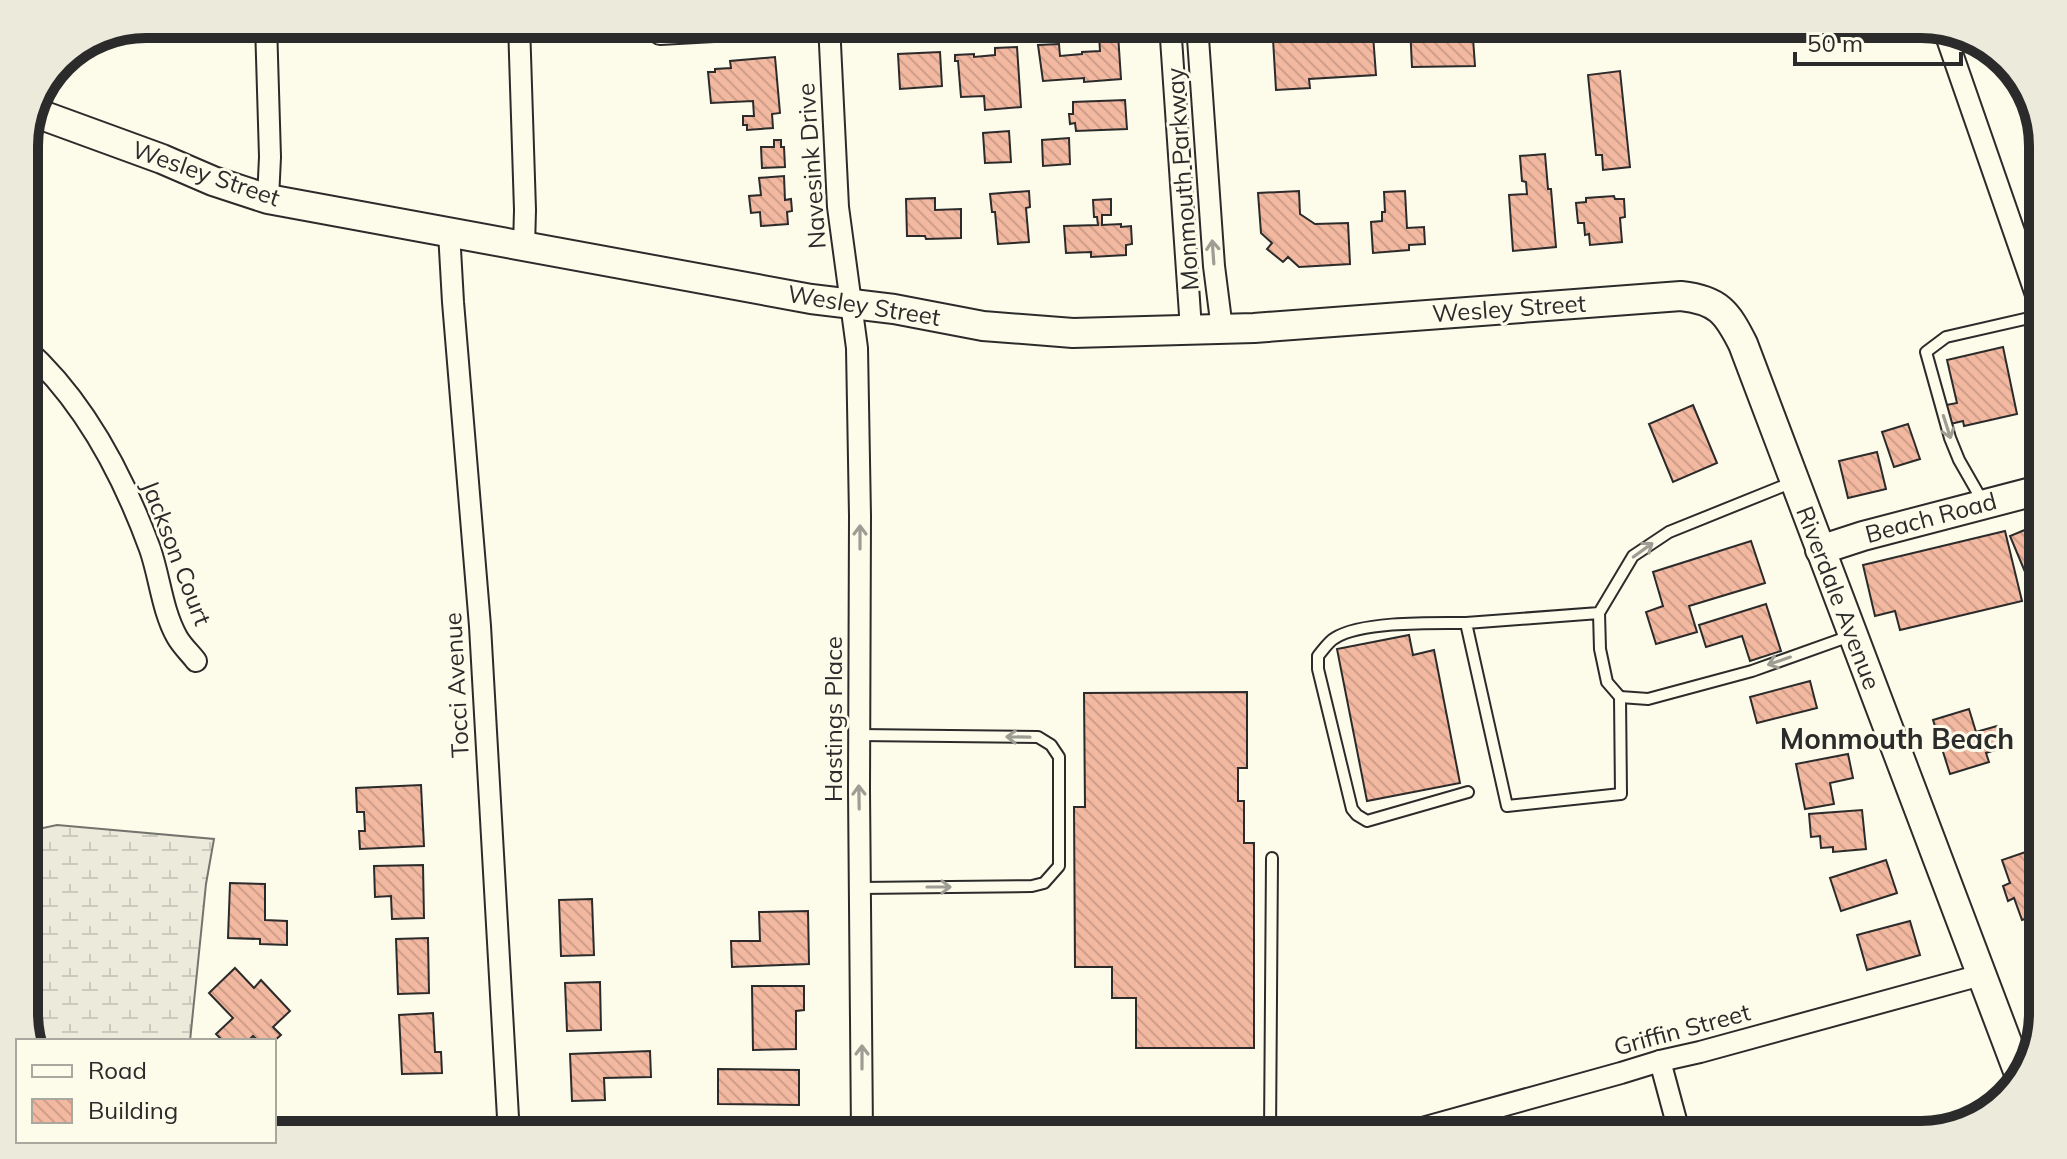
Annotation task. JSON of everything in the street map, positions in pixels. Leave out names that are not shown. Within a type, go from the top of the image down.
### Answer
[{"type":"street","points":[[266,38],[270,157],[268,199]]},
{"type":"street","points":[[519,38],[524,247]]},
{"type":"street","name":"Navesink Drive","points":[[834,38],[838,207],[850,303]]},
{"type":"street","name":"Monmouth Parkway","points":[[1171,38],[1191,329]]},
{"type":"street","name":"Monmouth Parkway","points":[[1198,38],[1214,266],[1222,329]]},
{"type":"street","points":[[1948,42],[2029,275]]},
{"type":"street","name":"Wesley Street","points":[[43,115],[268,199],[811,299],[894,309],[983,326],[1073,333],[1153,332],[1681,296],[1712,303]]},
{"type":"street","name":"Tocci Avenue","points":[[449,232],[480,626],[508,1121]]},
{"type":"street","name":"Hastings Place","points":[[850,303],[858,363],[862,1121]]},
{"type":"street","name":"Riverdale Avenue","points":[[1712,303],[1731,319],[1743,344],[2015,1064]]},
{"type":"street","name":"Jackson Court","points":[[38,361],[96,434],[126,489],[151,551],[172,626],[196,661]]},
{"type":"street","name":"Beach Road","points":[[1820,550],[2029,493]]},
{"type":"street","name":"Griffin Street","points":[[1448,1121],[1981,975]]},
{"type":"street","points":[[1660,1061],[1676,1121]]},
{"type":"lane","points":[[1984,504],[1950,438],[1926,352],[1946,337],[2029,318]]},
{"type":"lane","points":[[1466,623],[1507,806],[1621,794],[1620,697],[1607,682],[1600,649],[1599,613],[1633,556],[1669,532],[1794,481]]},
{"type":"lane","points":[[1468,792],[1367,821],[1357,815],[1352,809],[1345,781],[1318,669],[1318,656],[1334,638],[1363,629],[1599,613]]},
{"type":"lane","points":[[1620,697],[1648,699],[1752,671],[1852,635]]},
{"type":"lane","points":[[859,735],[1038,737],[1051,745],[1059,757],[1059,866],[1044,883],[1032,886],[861,888]]},
{"type":"lane","points":[[1270,1121],[1272,858]]},
{"type":"green space","points":[[57,825],[214,839],[206,884],[190,1039],[42,1039],[38,1020],[38,829]]},
{"type":"building","points":[[1099,38],[1118,38],[1121,79],[1043,81],[1038,45],[1059,44],[1060,56],[1100,51]]},
{"type":"building","points":[[1373,38],[1376,75],[1309,79],[1310,88],[1276,90],[1273,39]]},
{"type":"building","points":[[1411,38],[1473,38],[1475,66],[1412,67]]},
{"type":"building","points":[[1017,47],[1021,107],[985,110],[984,96],[961,97],[955,55],[995,55],[995,48]]},
{"type":"building","points":[[940,52],[942,86],[900,89],[898,54]]},
{"type":"building","points":[[775,57],[780,113],[772,114],[773,128],[747,130],[747,125],[743,125],[743,116],[754,116],[753,101],[711,103],[708,72],[731,68],[730,61]]},
{"type":"building","points":[[1620,71],[1630,167],[1603,170],[1602,155],[1596,155],[1588,75]]},
{"type":"building","points":[[1125,100],[1127,129],[1076,131],[1075,123],[1070,124],[1073,102]]},
{"type":"building","points":[[1009,131],[1011,162],[985,163],[983,133]]},
{"type":"building","points":[[1069,138],[1070,164],[1043,166],[1042,140]]},
{"type":"building","points":[[774,140],[781,140],[781,147],[784,147],[785,167],[762,168],[761,147],[774,147]]},
{"type":"building","points":[[1545,154],[1556,247],[1513,251],[1509,195],[1527,194],[1526,182],[1522,181],[1520,156]]},
{"type":"building","points":[[784,176],[785,200],[791,199],[792,211],[787,212],[788,224],[761,226],[760,212],[751,213],[749,196],[761,195],[759,178]]},
{"type":"building","points":[[1029,191],[1030,207],[1026,208],[1029,242],[998,244],[990,194]]},
{"type":"building","points":[[1299,191],[1300,214],[1315,224],[1348,223],[1350,264],[1299,267],[1288,257],[1283,262],[1267,249],[1272,243],[1261,233],[1258,193]]},
{"type":"building","points":[[1405,191],[1407,228],[1424,227],[1425,244],[1409,245],[1409,250],[1373,253],[1371,222],[1382,221],[1384,192]]},
{"type":"building","points":[[1614,196],[1615,199],[1624,199],[1625,217],[1620,218],[1622,242],[1590,245],[1584,223],[1578,223],[1576,203],[1586,202],[1586,198]]},
{"type":"building","points":[[935,198],[935,210],[961,209],[961,238],[907,236],[906,199]]},
{"type":"building","points":[[1111,199],[1111,215],[1102,215],[1102,225],[1131,226],[1132,244],[1126,245],[1126,255],[1091,257],[1091,252],[1066,253],[1064,226],[1098,225],[1093,200]]},
{"type":"building","points":[[2003,347],[2017,414],[1964,426],[1963,421],[1946,425],[1941,406],[1957,403],[1947,360]]},
{"type":"building","points":[[1693,405],[1717,463],[1673,482],[1649,424]]},
{"type":"building","points":[[1908,424],[1920,459],[1894,467],[1882,432]]},
{"type":"building","points":[[1877,452],[1886,489],[1848,498],[1839,461]]},
{"type":"building","points":[[2029,528],[2029,581],[2010,536]]},
{"type":"building","points":[[2005,531],[2022,601],[1900,630],[1895,611],[1875,616],[1863,565]]},
{"type":"building","points":[[1751,541],[1765,583],[1689,606],[1697,632],[1656,644],[1646,612],[1663,606],[1653,572]]},
{"type":"building","points":[[1766,604],[1781,651],[1750,661],[1742,636],[1706,647],[1699,625]]},
{"type":"building","points":[[1409,635],[1413,655],[1434,650],[1460,783],[1367,801],[1337,649]]},
{"type":"building","points":[[1810,681],[1817,708],[1757,723],[1750,697]]},
{"type":"building","points":[[1247,692],[1247,768],[1238,768],[1238,801],[1244,801],[1244,843],[1254,843],[1254,1048],[1136,1048],[1136,998],[1112,998],[1112,967],[1075,967],[1074,807],[1085,807],[1084,693]]},
{"type":"building","points":[[1969,709],[1976,732],[1997,726],[2004,747],[1986,753],[1989,762],[1950,774],[1933,720]]},
{"type":"building","points":[[1848,754],[1853,778],[1830,783],[1834,804],[1805,809],[1796,764]]},
{"type":"building","points":[[421,785],[424,846],[360,849],[359,831],[365,831],[364,812],[357,812],[356,788]]},
{"type":"building","points":[[1862,810],[1866,849],[1833,852],[1833,847],[1821,848],[1820,836],[1811,837],[1809,814]]},
{"type":"building","points":[[2029,851],[2029,918],[2022,920],[2014,898],[2008,901],[2003,886],[2010,883],[2002,860]]},
{"type":"building","points":[[1886,860],[1897,893],[1841,911],[1830,878]]},
{"type":"building","points":[[423,865],[424,918],[392,919],[391,896],[375,897],[374,866]]},
{"type":"building","points":[[230,883],[265,884],[265,920],[287,921],[287,945],[260,944],[260,939],[228,938]]},
{"type":"building","points":[[592,899],[594,955],[561,956],[559,900]]},
{"type":"building","points":[[808,911],[809,964],[732,967],[731,941],[760,941],[759,912]]},
{"type":"building","points":[[1910,921],[1920,955],[1867,970],[1857,935]]},
{"type":"building","points":[[428,938],[429,993],[398,994],[396,939]]},
{"type":"building","points":[[235,968],[254,988],[261,980],[290,1011],[273,1027],[281,1035],[276,1039],[256,1039],[253,1036],[250,1039],[221,1039],[216,1034],[233,1018],[209,993]]},
{"type":"building","points":[[600,982],[601,1030],[567,1031],[565,983]]},
{"type":"building","points":[[752,986],[804,986],[804,1010],[796,1011],[796,1049],[753,1050]]},
{"type":"building","points":[[433,1013],[435,1052],[441,1052],[442,1073],[402,1074],[399,1015]]},
{"type":"building","points":[[650,1051],[651,1077],[604,1078],[605,1100],[572,1101],[570,1054]]},
{"type":"building","points":[[718,1069],[799,1070],[799,1105],[718,1104]]},
{"type":"district","name":"Monmouth Beach","points":[[1897,739]]}]
